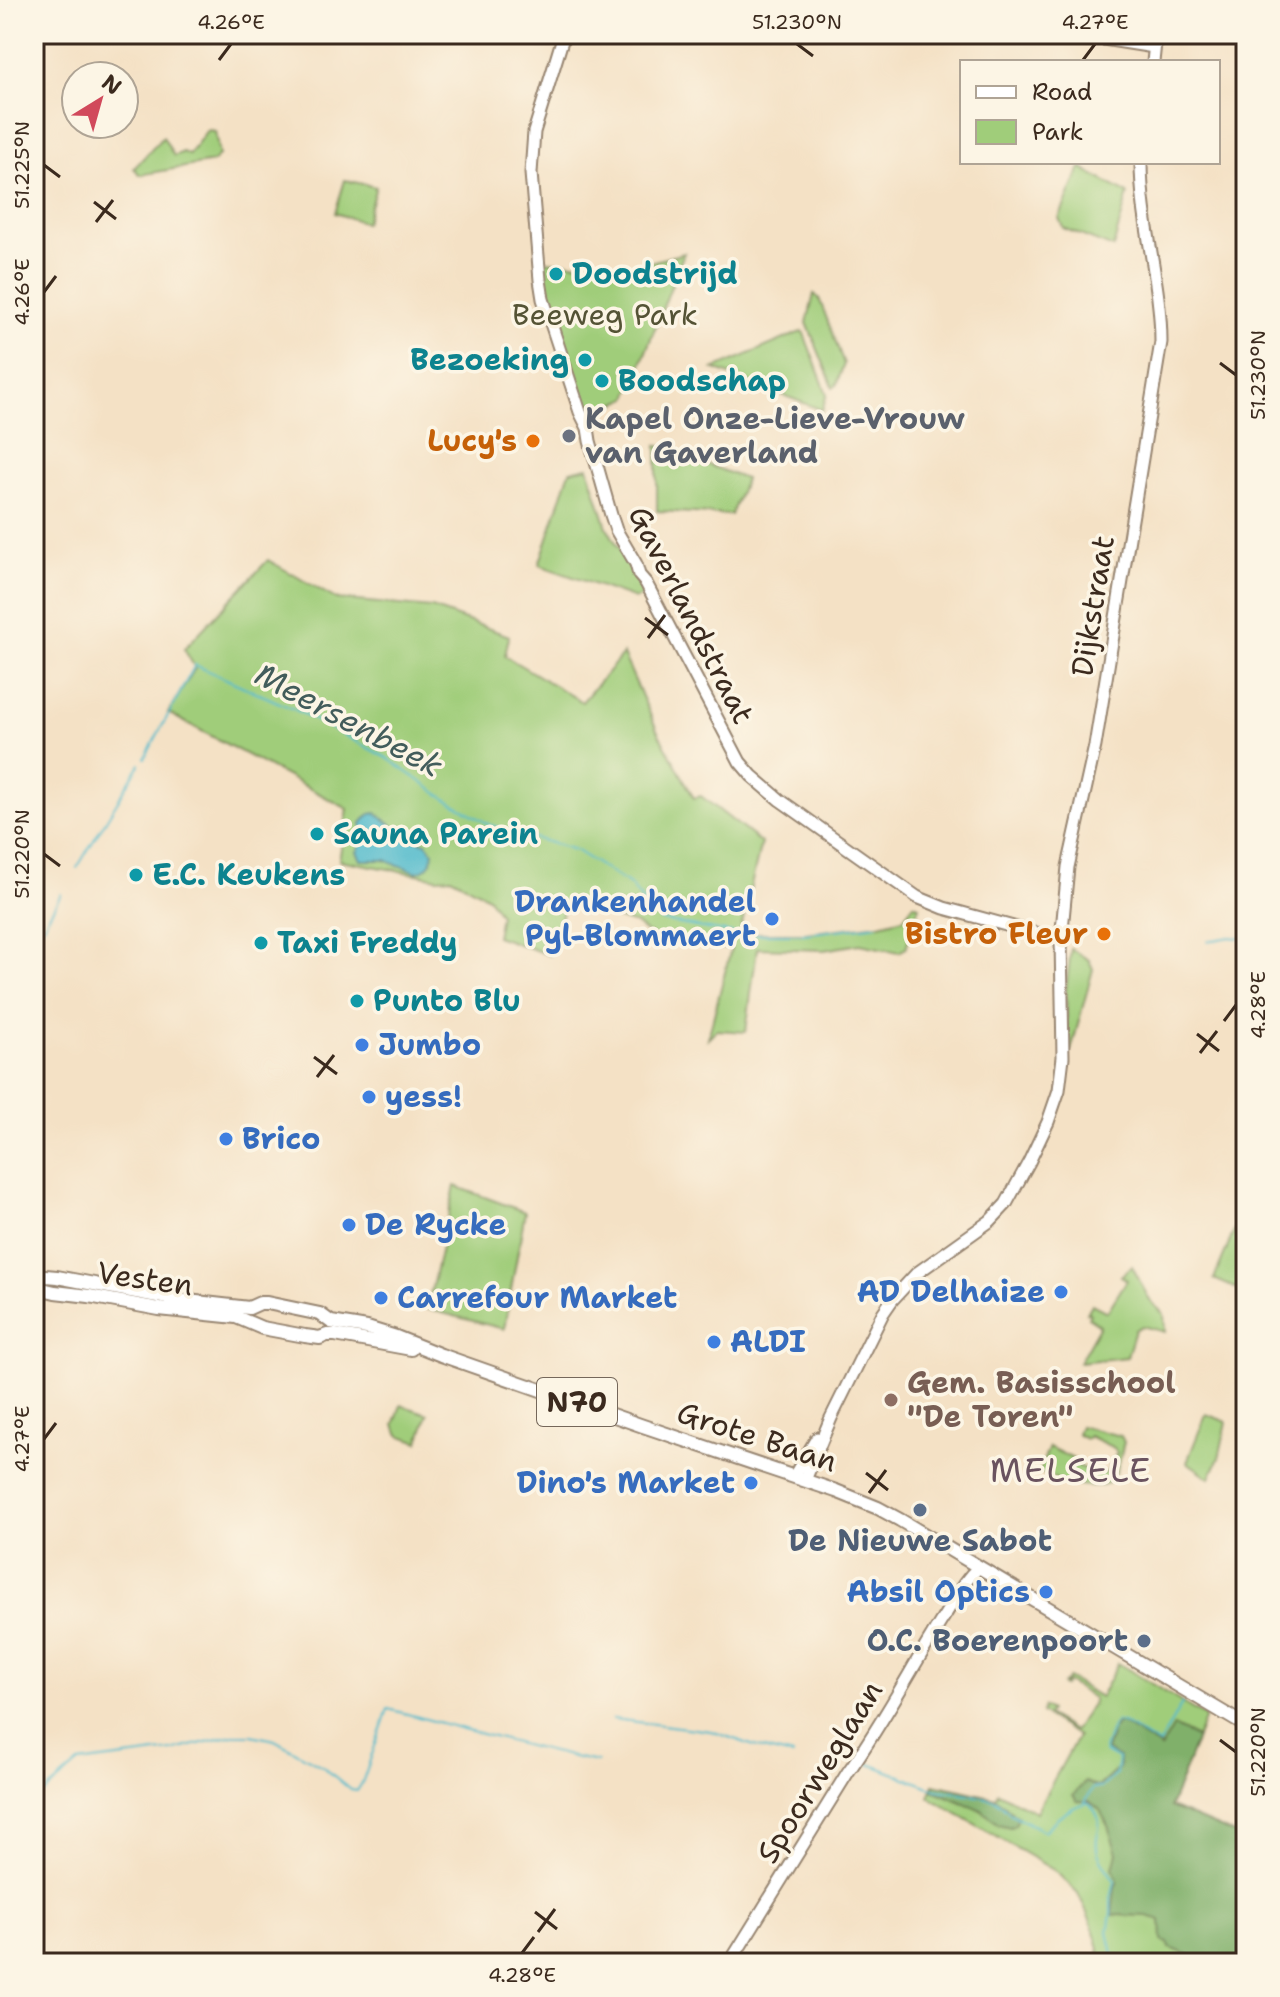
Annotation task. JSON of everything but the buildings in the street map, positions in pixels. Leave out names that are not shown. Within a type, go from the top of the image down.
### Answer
[{"type":"main road","name":"Vesten","points":[[34,1275],[179,1300],[249,1308],[267,1303],[320,1314],[331,1322],[367,1328],[392,1341]]},
{"type":"main road","name":"Vesten","points":[[34,1287],[159,1309],[236,1317],[270,1330],[318,1337],[327,1335],[392,1341],[441,1355]]},
{"type":"main road","points":[[248,1322],[249,1308]]},
{"type":"main road","points":[[327,1335],[331,1322]]},
{"type":"main road","name":"Grote Baan","points":[[441,1355],[800,1478],[878,1508],[1246,1726]]},
{"type":"street","name":"Gaverlandstraat","points":[[564,34],[534,132],[532,153],[533,201],[543,299],[588,428],[616,530],[723,732],[740,762],[764,787],[917,897],[944,908],[1061,940]]},
{"type":"street","points":[[1072,34],[1154,47]]},
{"type":"street","points":[[1153,60],[1156,34]]},
{"type":"street","name":"Dijkstraat","points":[[800,1478],[892,1300],[917,1273],[990,1221],[1006,1204],[1055,1106],[1063,1057],[1061,940],[1068,867],[1095,746],[1161,342],[1161,318],[1142,193],[1141,164]]},
{"type":"street","name":"Spoorweglaan","points":[[732,1963],[929,1640],[979,1567]]},
{"type":"green space","points":[[207,130],[215,131],[219,155],[213,162],[140,175],[134,168],[163,137],[174,156],[183,152],[189,155]]},
{"type":"green space","points":[[1081,168],[1128,194],[1113,248],[1063,228],[1059,218]]},
{"type":"green space","points":[[345,180],[376,187],[365,223],[335,213]]},
{"type":"green space","name":"Beeweg Park","points":[[684,253],[628,398],[588,416],[549,304],[544,261],[632,267]]},
{"type":"green space","points":[[814,294],[819,298],[844,364],[833,387],[807,323]]},
{"type":"green space","points":[[803,331],[827,394],[822,410],[714,369]]},
{"type":"green space","points":[[657,445],[745,479],[731,515],[657,511]]},
{"type":"green space","points":[[588,467],[607,527],[645,595],[635,599],[539,565],[570,471]]},
{"type":"green space","points":[[268,560],[336,599],[432,608],[509,636],[505,656],[582,702],[623,654],[658,732],[694,798],[701,796],[761,843],[740,933],[806,933],[880,924],[903,918],[914,904],[919,906],[906,948],[899,952],[860,944],[824,950],[757,948],[746,1032],[716,1030],[708,1038],[731,949],[679,945],[660,939],[636,924],[566,903],[549,955],[496,936],[500,915],[488,897],[451,877],[438,878],[339,860],[348,809],[168,713],[195,668],[184,649]]},
{"type":"green space","points":[[1071,949],[1089,960],[1093,969],[1068,1052],[1066,990]]},
{"type":"green space","points":[[455,1186],[525,1212],[504,1329],[427,1309]]},
{"type":"green space","points":[[1246,1202],[1246,1293],[1214,1279]]},
{"type":"green space","points":[[1132,1266],[1150,1301],[1164,1314],[1165,1332],[1142,1326],[1135,1330],[1127,1357],[1079,1362],[1100,1325],[1087,1313],[1092,1304],[1107,1312],[1127,1280],[1121,1276]]},
{"type":"green space","points":[[401,1405],[428,1414],[419,1442],[399,1435],[394,1425]]},
{"type":"green space","points":[[1206,1414],[1227,1422],[1219,1458],[1210,1478],[1187,1462]]},
{"type":"green space","points":[[1080,1426],[1121,1436],[1124,1442],[1116,1471],[1105,1484],[1076,1484],[1039,1471],[1049,1447],[1075,1460],[1084,1469],[1106,1473],[1117,1453],[1114,1448],[1089,1436],[1086,1439],[1077,1434]]},
{"type":"green space","points":[[1118,1663],[1205,1717],[1170,1807],[1246,1839],[1246,1963],[1100,1963],[1091,1922],[1078,1893],[1055,1871],[929,1797],[932,1789],[974,1807],[998,1824],[1017,1817],[995,1798],[998,1792],[1036,1812],[1078,1736],[1041,1713],[1044,1707],[1050,1711],[1047,1715],[1074,1731],[1093,1698],[1067,1682],[1062,1685],[1068,1678],[1100,1697]]},
{"type":"green space","points":[[1121,1723],[1161,1748],[1174,1726],[1197,1738],[1170,1807],[1246,1839],[1246,1963],[1211,1963],[1170,1948],[1168,1943],[1162,1941],[1161,1920],[1147,1916],[1112,1915],[1118,1881],[1113,1868],[1117,1853],[1100,1810],[1089,1801],[1077,1801],[1073,1795],[1085,1782],[1098,1787],[1119,1768],[1119,1758],[1106,1750],[1113,1730]]},
{"type":"green space","points":[[934,1784],[995,1798],[1018,1817],[1015,1825],[998,1824],[982,1810],[932,1790]]},
{"type":"water","points":[[376,813],[409,837],[426,843],[433,852],[426,867],[417,872],[385,860],[361,860],[357,852],[363,839],[362,823],[370,814]]},
{"type":"waterway","name":"Meersenbeek","points":[[145,758],[195,665],[300,712],[387,758],[490,825],[575,850],[630,885],[662,921],[737,934],[803,934],[878,925]]},
{"type":"waterway","points":[[77,868],[140,764]]},
{"type":"waterway","points":[[34,942],[61,894]]},
{"type":"waterway","name":"Meersenbeek","points":[[1208,941],[1230,937],[1246,939]]},
{"type":"waterway","points":[[1085,1802],[1093,1788],[1101,1788],[1116,1774],[1118,1759],[1104,1749],[1116,1722],[1123,1723],[1159,1745],[1182,1703]]},
{"type":"waterway","points":[[34,1798],[36,1800],[79,1763],[172,1751],[233,1735],[275,1740],[322,1766],[351,1790],[357,1791],[388,1709],[597,1762]]},
{"type":"waterway","points":[[613,1719],[711,1731],[793,1756]]},
{"type":"waterway","points":[[862,1761],[937,1790],[996,1800],[1011,1814],[1044,1831],[1068,1811],[1084,1804]]},
{"type":"waterway","points":[[1085,1803],[1089,1803],[1098,1818],[1096,1846],[1103,1864],[1115,1881],[1108,1932],[1115,1963]]},
{"type":"place","name":"Doodstrijd","points":[[556,274]]},
{"type":"place","name":"Bezoeking","points":[[585,360]]},
{"type":"place","name":"Boodschap","points":[[602,381]]},
{"type":"place","name":"Kapel Onze-Lieve-Vrouw van Gaverland","points":[[569,436]]},
{"type":"place","name":"Lucy's","points":[[533,441]]},
{"type":"place","name":"Sauna Parein","points":[[317,834]]},
{"type":"place","name":"E.C. Keukens","points":[[136,875]]},
{"type":"place","name":"Drankenhandel Pyl-Blommaert","points":[[772,919]]},
{"type":"place","name":"Bistro Fleur","points":[[1104,934]]},
{"type":"place","name":"Taxi Freddy","points":[[261,943]]},
{"type":"place","name":"Punto Blu","points":[[357,1001]]},
{"type":"place","name":"Jumbo","points":[[362,1045]]},
{"type":"place","name":"yess!","points":[[369,1097]]},
{"type":"place","name":"Brico","points":[[226,1139]]},
{"type":"place","name":"De Rycke","points":[[349,1225]]},
{"type":"place","name":"AD Delhaize","points":[[1061,1292]]},
{"type":"place","name":"Carrefour Market","points":[[381,1298]]},
{"type":"place","name":"ALDI","points":[[714,1342]]},
{"type":"place","name":"Gem. Basisschool \"De Toren\"","points":[[891,1400]]},
{"type":"place","name":"Dino's Market","points":[[751,1483]]},
{"type":"place","name":"De Nieuwe Sabot","points":[[920,1510]]},
{"type":"place","name":"Absil Optics","points":[[1046,1592]]},
{"type":"place","name":"O.C. Boerenpoort","points":[[1144,1641]]},
{"type":"district","name":"MELSELE","points":[[1071,1470]]}]
